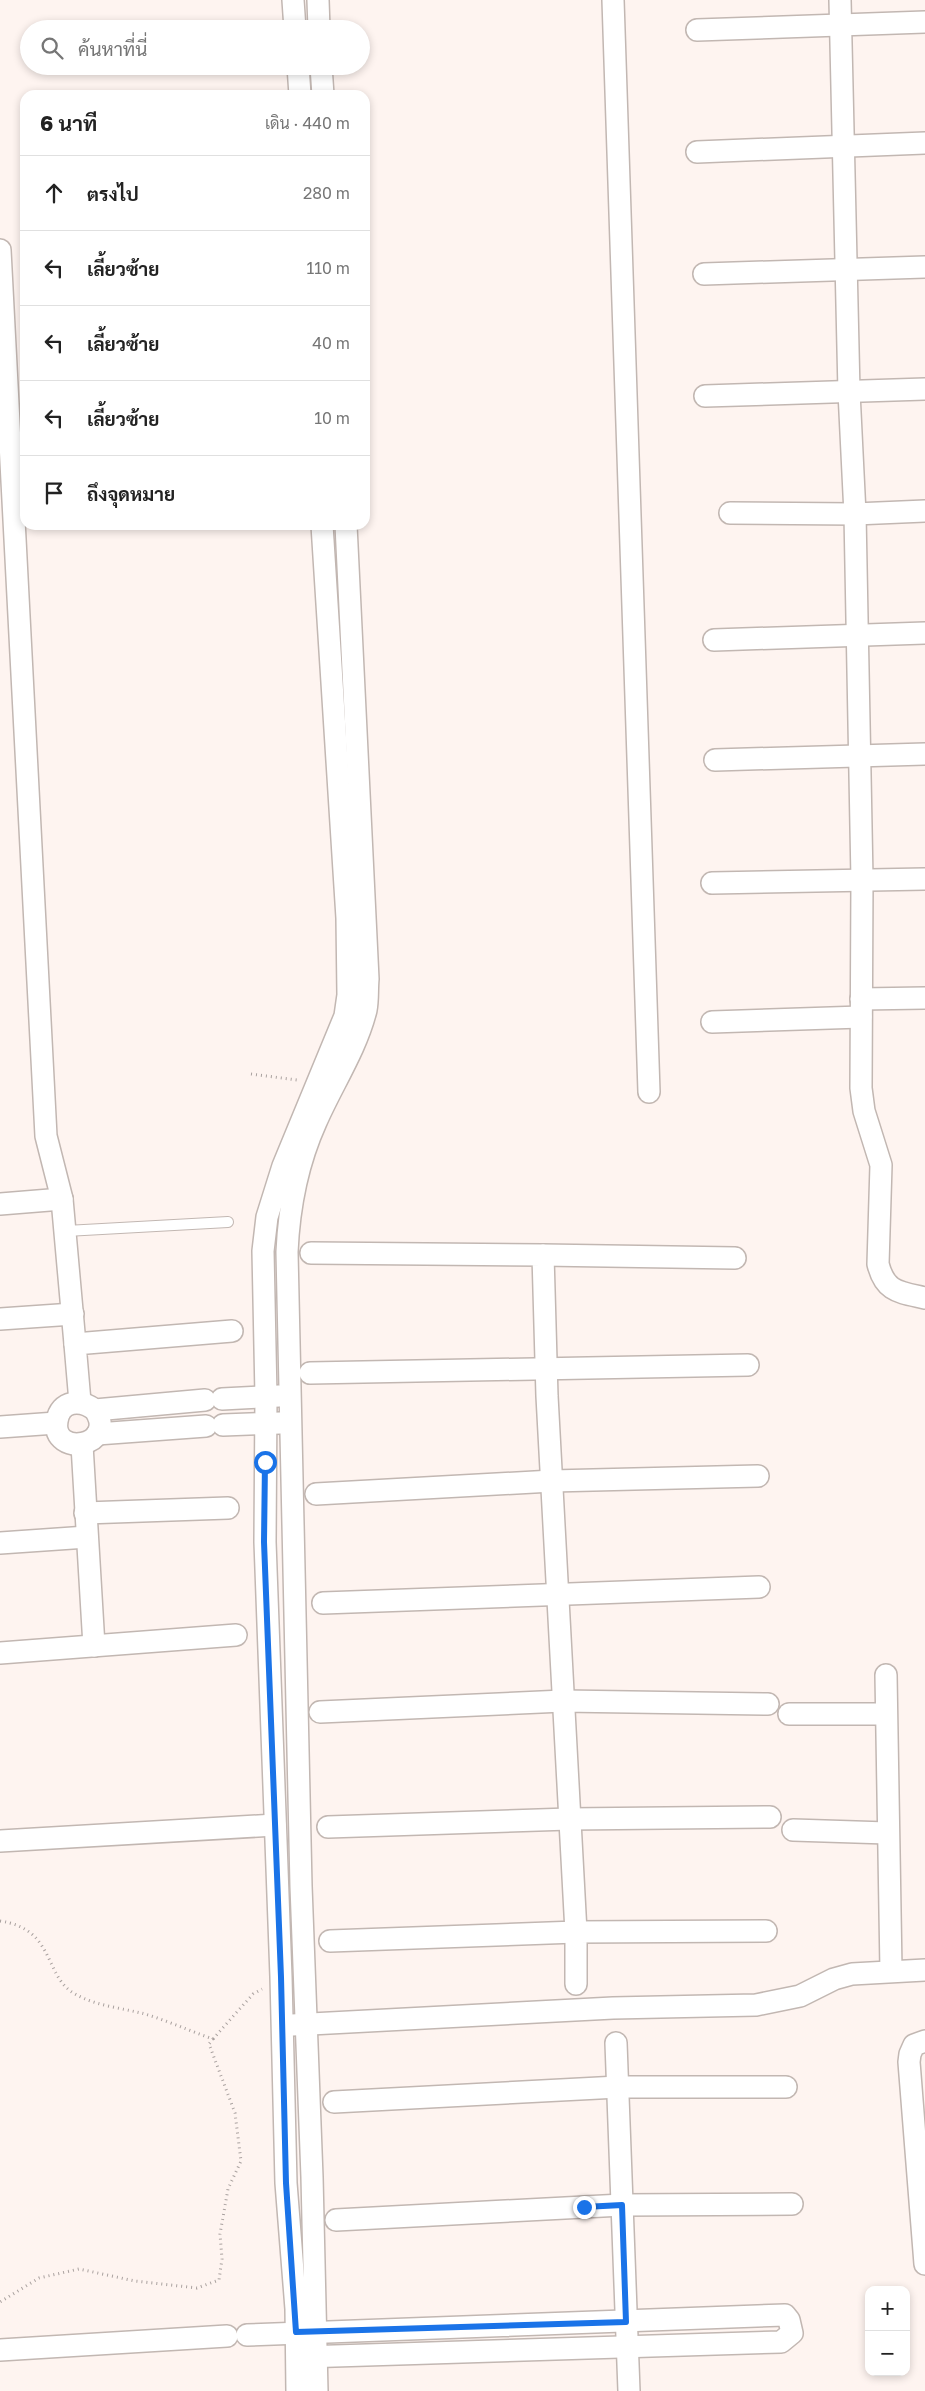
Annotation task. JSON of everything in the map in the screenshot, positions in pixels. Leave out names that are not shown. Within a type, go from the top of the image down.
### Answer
[{"type":"street","points":[[293,0],[294,20]]},
{"type":"street","points":[[318,0],[319,20]]},
{"type":"street","points":[[613,0],[649,1092]]},
{"type":"street","points":[[840,0],[849,392],[855,514],[862,880],[861,1088],[864,1111],[881,1165],[878,1264],[882,1278],[889,1287],[903,1293],[925,1298]]},
{"type":"street","points":[[697,30],[925,22]]},
{"type":"street","points":[[299,75],[300,90]]},
{"type":"street","points":[[322,75],[323,90]]},
{"type":"street","points":[[697,152],[925,143]]},
{"type":"street","points":[[0,250],[46,1136],[62,1199],[75,1344],[87,1406],[100,1422],[89,1440],[85,1513],[94,1646]]},
{"type":"street","points":[[704,274],[925,267]]},
{"type":"street","points":[[705,396],[925,390]]},
{"type":"street","points":[[730,513],[855,514],[925,512]]},
{"type":"street","points":[[306,2332],[286,2183],[281,1977],[264,1542],[266,1396],[264,1251],[268,1217],[308,1121],[319,1082],[345,1016],[348,995],[347,918],[322,530]]},
{"type":"street","points":[[308,1121],[359,1032],[366,1008],[368,979],[346,530]]},
{"type":"street","points":[[714,640],[925,633]]},
{"type":"street","points":[[715,760],[925,754]]},
{"type":"street","points":[[712,883],[925,879]]},
{"type":"street","points":[[712,1022],[861,1008],[925,998]]},
{"type":"street","points":[[290,1168],[289,1215],[297,1252],[290,1423],[306,2025],[306,2332],[307,2357],[317,2391]]},
{"type":"street","points":[[0,1204],[62,1199]]},
{"type":"street","points":[[264,1251],[736,1258]]},
{"type":"street","points":[[543,1255],[562,1701],[576,1932],[576,1984]]},
{"type":"street","points":[[0,1319],[73,1314]]},
{"type":"street","points":[[75,1344],[232,1331]]},
{"type":"street","points":[[310,1373],[748,1365]]},
{"type":"street","points":[[290,1396],[63,1407],[56,1423],[58,1432],[64,1440],[72,1444],[89,1440],[214,1426],[290,1423]]},
{"type":"street","points":[[0,1427],[56,1423]]},
{"type":"street","points":[[316,1494],[552,1481],[758,1476]]},
{"type":"street","points":[[85,1513],[228,1508]]},
{"type":"street","points":[[0,1543],[87,1537]]},
{"type":"street","points":[[323,1603],[759,1587]]},
{"type":"street","points":[[0,1653],[236,1635]]},
{"type":"street","points":[[886,1675],[887,1833],[891,1970]]},
{"type":"street","points":[[320,1712],[562,1701],[768,1704]]},
{"type":"street","points":[[789,1714],[885,1714]]},
{"type":"street","points":[[328,1827],[569,1819],[770,1817]]},
{"type":"street","points":[[0,1841],[274,1825]]},
{"type":"street","points":[[793,1830],[887,1833]]},
{"type":"street","points":[[330,1941],[576,1932],[766,1931]]},
{"type":"street","points":[[282,2026],[613,2008],[756,2005],[800,1996],[834,1979],[852,1974],[891,1970],[925,1970]]},
{"type":"street","points":[[925,2041],[914,2045],[909,2062],[925,2264]]},
{"type":"street","points":[[616,2043],[629,2391]]},
{"type":"street","points":[[334,2102],[618,2087],[786,2087]]},
{"type":"street","points":[[336,2220],[622,2205],[792,2204]]},
{"type":"street","points":[[0,2350],[237,2335],[785,2315],[792,2328],[792,2333],[781,2342],[307,2357]]},
{"type":"street","points":[[484,2326],[487,2352]]},
{"type":"street","points":[[298,2391],[307,2357]]},
{"type":"lane","points":[[66,1231],[228,1222]]},
{"type":"path","points":[[251,1074],[319,1082]]},
{"type":"path","points":[[0,1921],[10,1922],[36,1937],[63,1983],[75,1994],[103,2005],[146,2015],[213,2039]]},
{"type":"path","points":[[0,2302],[39,2278],[79,2269],[134,2282],[197,2288],[219,2280],[222,2259],[220,2234],[223,2216],[228,2189],[241,2161],[234,2113],[209,2044],[253,1994],[281,1977]]},
{"type":"route","points":[[265,1462],[264,1542],[281,1977],[286,2183],[296,2309],[296,2332],[626,2322],[622,2205],[584,2207]]}]
